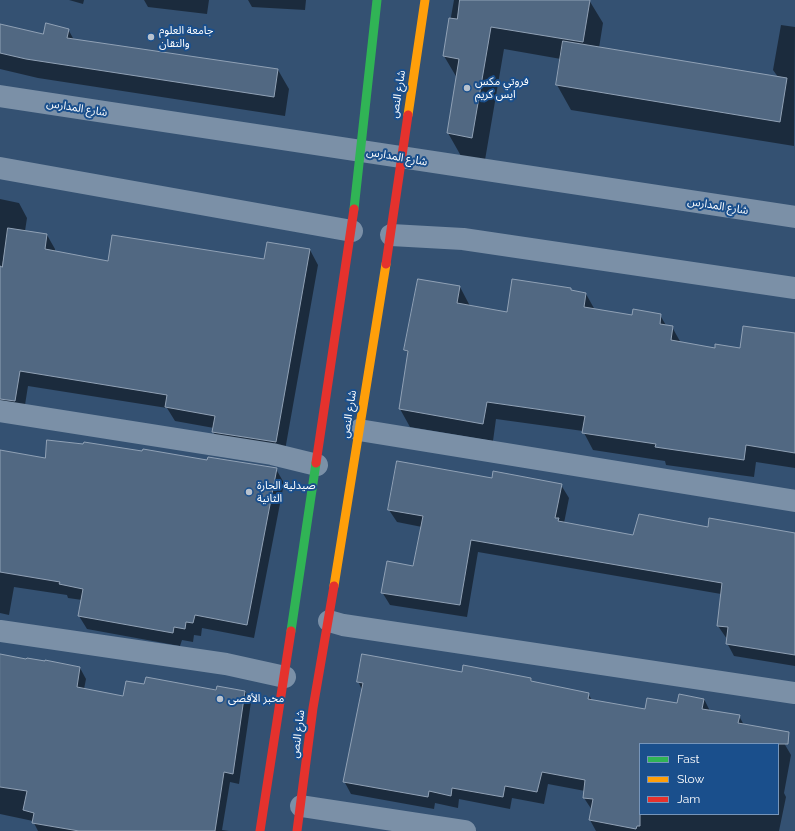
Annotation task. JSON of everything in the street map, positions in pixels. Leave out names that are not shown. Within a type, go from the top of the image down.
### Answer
[{"type":"main road","name":"شارع النص","points":[[260,831],[285,677],[292,620],[352,231],[362,151],[377,0]]},
{"type":"main road","name":"شارع النص","points":[[297,831],[314,708],[391,235],[425,0]]},
{"type":"street","name":"شارع المدارس","points":[[0,96],[795,218]]},
{"type":"street","points":[[0,168],[352,231]]},
{"type":"street","points":[[391,235],[463,239],[795,288]]},
{"type":"street","points":[[0,411],[272,454],[317,465]]},
{"type":"street","points":[[359,430],[795,501]]},
{"type":"street","points":[[329,621],[343,625],[795,694]]},
{"type":"street","points":[[0,631],[226,664],[285,677]]},
{"type":"street","points":[[301,806],[465,831]]},
{"type":"building","points":[[460,0],[590,0],[583,42],[491,27],[472,138],[447,133],[459,59],[443,56],[449,18],[457,19]]},
{"type":"building","points":[[46,23],[69,29],[67,38],[278,69],[274,97],[26,59],[0,53],[0,24],[43,34]]},
{"type":"building","points":[[563,41],[787,78],[780,122],[556,85]]},
{"type":"building","points":[[8,228],[47,234],[45,249],[108,261],[112,235],[264,259],[267,242],[310,249],[276,442],[212,432],[215,416],[165,407],[167,395],[20,371],[15,401],[0,399],[0,266],[2,267]]},
{"type":"building","points":[[418,279],[460,286],[457,303],[507,312],[512,279],[571,288],[571,290],[586,293],[584,307],[632,315],[633,309],[661,314],[660,324],[673,326],[671,340],[715,348],[715,344],[740,348],[743,326],[795,333],[795,453],[746,445],[744,460],[655,447],[656,444],[582,433],[585,416],[487,402],[483,424],[399,409],[408,351],[404,350]]},
{"type":"building","points":[[47,440],[83,444],[84,442],[142,451],[143,449],[207,460],[208,457],[277,468],[247,625],[195,615],[193,623],[186,622],[185,629],[174,627],[173,633],[78,616],[83,589],[59,584],[60,582],[0,572],[0,450],[45,458]]},
{"type":"building","points":[[397,461],[492,478],[493,471],[562,484],[555,518],[559,518],[558,521],[633,535],[639,514],[708,527],[709,518],[795,533],[795,655],[726,644],[728,627],[717,626],[722,583],[471,540],[460,605],[381,593],[387,561],[413,566],[423,516],[388,510]]},
{"type":"building","points":[[0,654],[26,659],[45,660],[80,667],[77,687],[123,696],[126,681],[144,684],[146,677],[216,690],[217,686],[245,691],[233,774],[224,772],[215,831],[79,831],[32,823],[34,813],[23,810],[27,791],[0,787]]},
{"type":"building","points":[[362,654],[462,672],[463,665],[531,678],[531,681],[589,693],[588,699],[645,709],[647,698],[677,703],[679,694],[704,699],[702,709],[740,715],[738,723],[789,732],[788,744],[639,743],[640,826],[637,826],[636,829],[589,820],[593,799],[583,798],[585,780],[542,772],[537,792],[505,786],[503,797],[452,788],[451,796],[429,791],[428,797],[343,782],[363,683],[357,682]]},
{"type":"traffic: fast","points":[[354,209],[377,0]]},
{"type":"traffic: fast","points":[[291,631],[316,463]]},
{"type":"traffic: slow","points":[[408,115],[425,0]]},
{"type":"traffic: slow","points":[[334,586],[386,264]]},
{"type":"traffic: jam","points":[[386,264],[408,115]]},
{"type":"traffic: jam","points":[[316,463],[354,209]]},
{"type":"traffic: jam","points":[[297,831],[313,708],[334,586]]},
{"type":"traffic: jam","points":[[260,831],[291,631]]},
{"type":"place","name":"جامعة العلوم والتقان","points":[[151,37]]},
{"type":"place","name":"فروتي مكس ايس كريم","points":[[467,88]]},
{"type":"place","name":"صيدلية الحارة الثانية","points":[[249,492]]},
{"type":"place","name":"مخبز الأقصى","points":[[220,699]]}]
